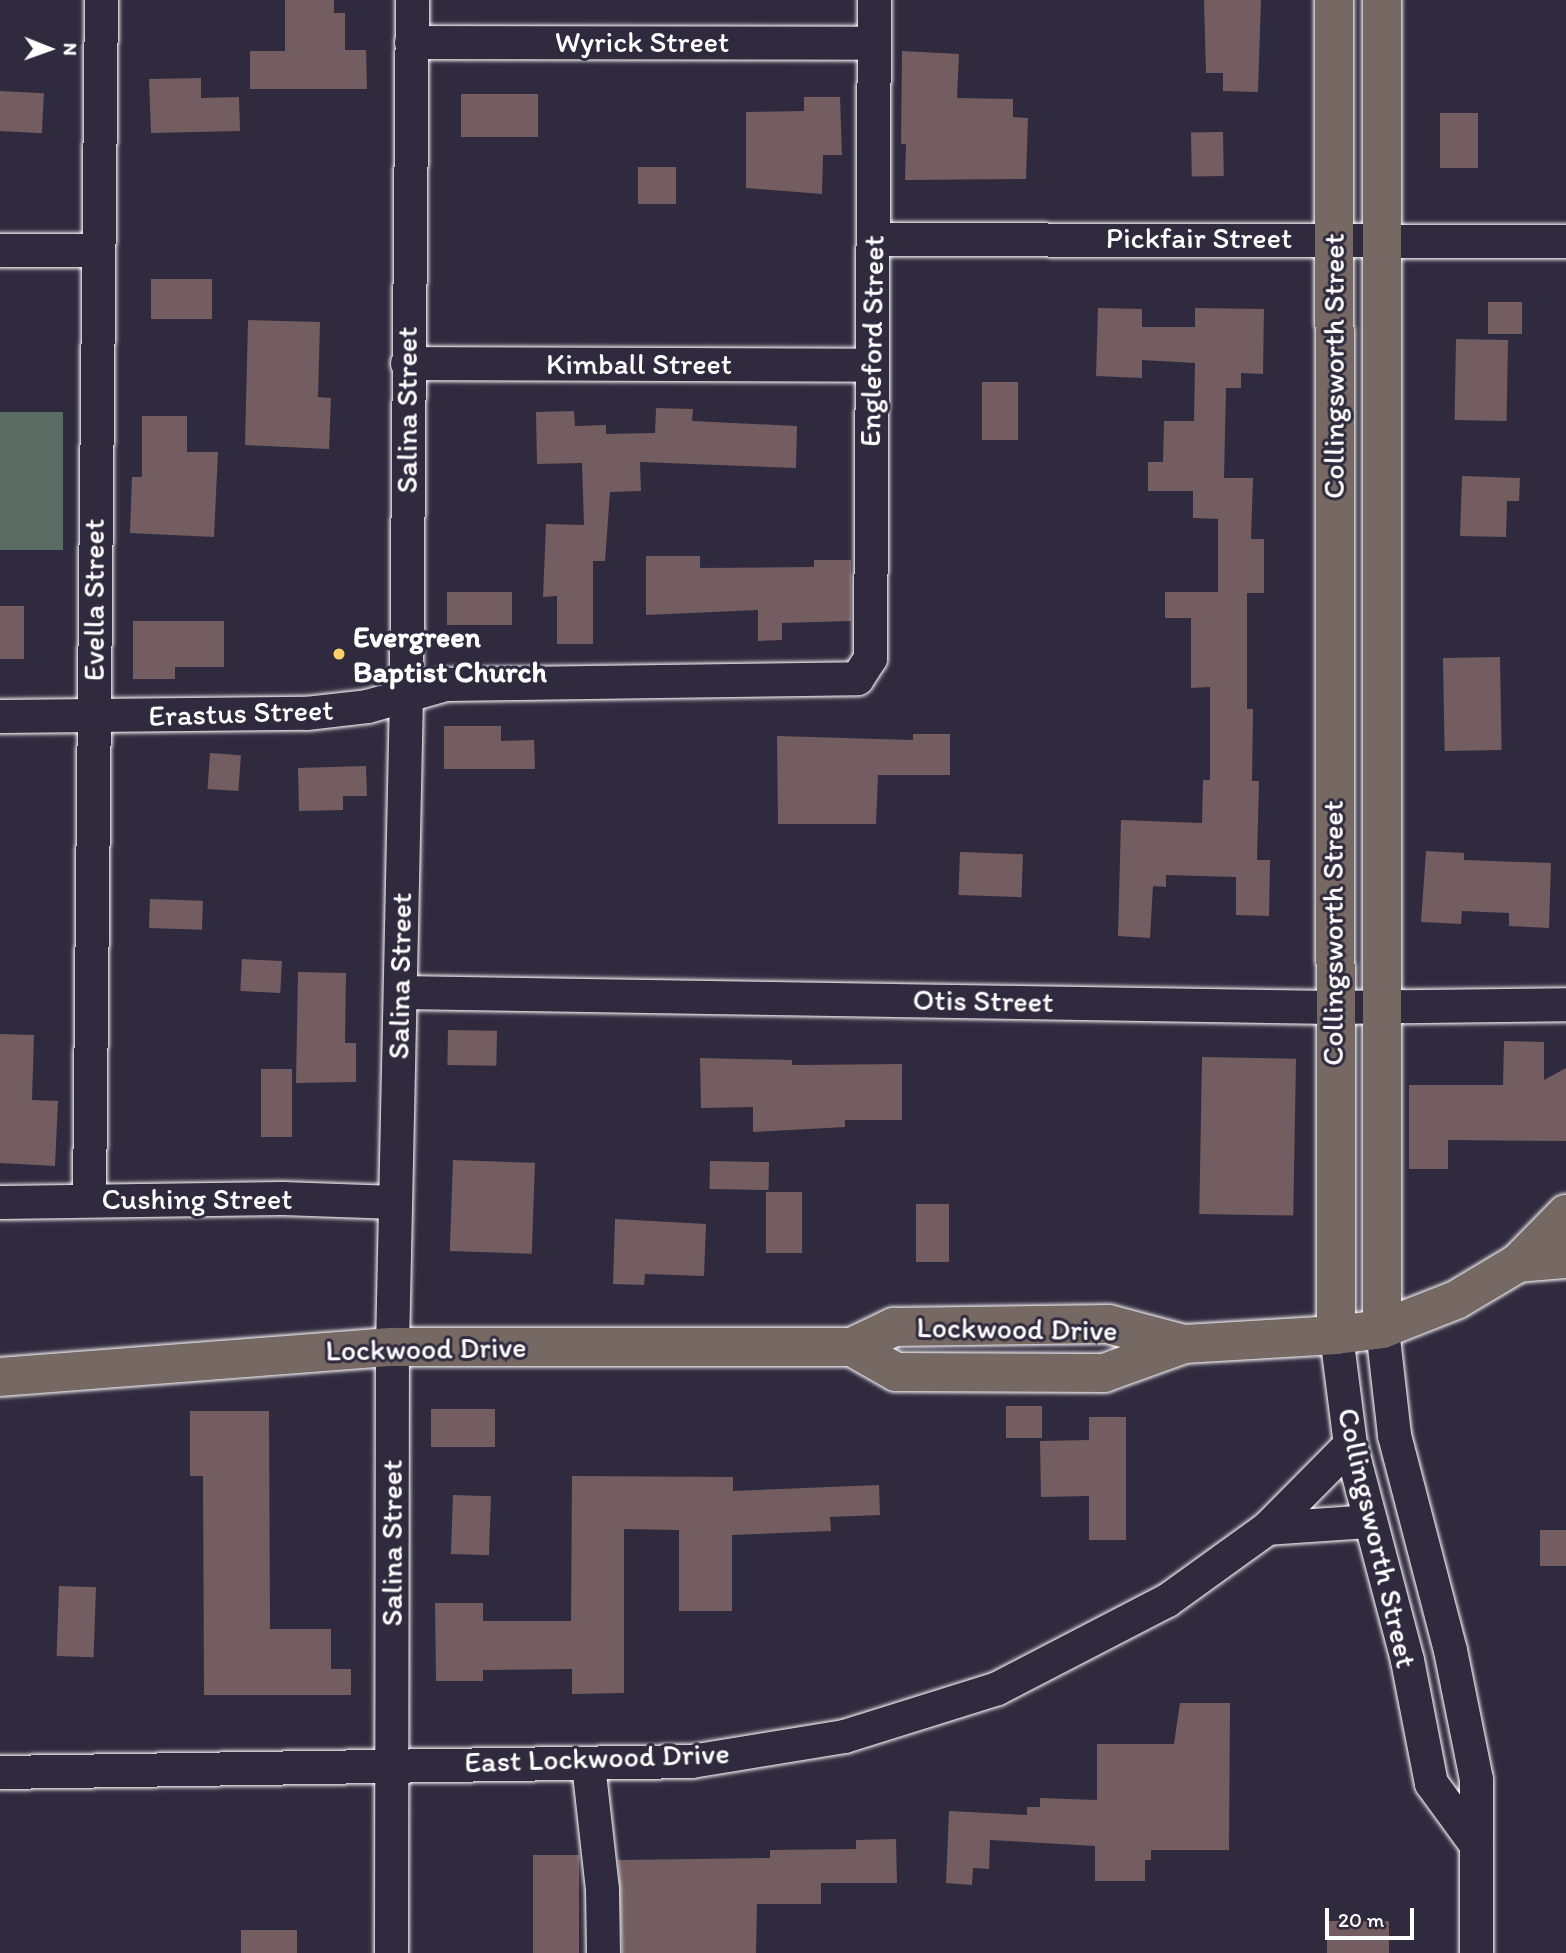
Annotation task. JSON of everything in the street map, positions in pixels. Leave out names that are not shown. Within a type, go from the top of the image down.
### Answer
[{"type":"main road","name":"Collingsworth Street","points":[[1334,0],[1332,1007],[1336,1335]]},
{"type":"main road","name":"Collingsworth Street","points":[[1382,0],[1382,1329]]},
{"type":"main road","name":"Lockwood Drive","points":[[0,1377],[392,1347],[852,1346],[894,1327],[1108,1324],[1184,1344],[1336,1335],[1382,1329],[1456,1300],[1518,1263],[1566,1214]]},
{"type":"main road","name":"Lockwood Drive","points":[[1518,1263],[1566,1259]]},
{"type":"street","name":"Evella Street","points":[[89,1200],[96,250],[101,0]]},
{"type":"street","name":"Salina Street","points":[[391,1953],[392,1347],[406,695],[412,0]]},
{"type":"street","name":"Engleford Street","points":[[856,678],[870,658],[874,0]]},
{"type":"street","name":"Wyrick Street","points":[[411,42],[874,43]]},
{"type":"street","name":"Pickfair Street","points":[[874,239],[1335,238],[1566,241]]},
{"type":"street","points":[[0,250],[96,250]]},
{"type":"street","name":"Kimball Street","points":[[407,363],[871,365]]},
{"type":"street","name":"Erastus Street","points":[[0,716],[94,718],[306,713],[367,706],[446,684],[856,678]]},
{"type":"street","name":"Otis Street","points":[[400,992],[1332,1007],[1566,1004]]},
{"type":"street","name":"Cushing Street","points":[[0,1202],[395,1202]]},
{"type":"street","name":"Collingsworth Street","points":[[1382,1329],[1394,1435],[1450,1650],[1476,1779],[1476,1953]]},
{"type":"street","name":"Collingsworth Street","points":[[1336,1335],[1350,1444],[1407,1660],[1431,1783],[1474,1842]]},
{"type":"street","name":"East Lockwood Drive","points":[[0,1772],[588,1764],[691,1760],[845,1736],[997,1688],[1167,1600],[1267,1528],[1350,1444]]},
{"type":"street","points":[[1267,1528],[1370,1521]]},
{"type":"street","points":[[588,1764],[602,1889],[603,1953]]},
{"type":"green space","points":[[0,412],[63,412],[63,550],[0,550]]},
{"type":"building","points":[[285,0],[334,0],[334,13],[345,13],[345,50],[366,50],[367,89],[250,89],[250,51],[285,51]]},
{"type":"building","points":[[1204,0],[1261,0],[1258,92],[1223,91],[1223,73],[1206,73]]},
{"type":"building","points":[[902,51],[959,54],[957,98],[1013,99],[1013,117],[1028,118],[1026,179],[905,180],[906,144],[901,144]]},
{"type":"building","points":[[201,78],[201,98],[239,97],[240,131],[151,133],[149,79]]},
{"type":"building","points":[[0,91],[44,93],[42,133],[0,131]]},
{"type":"building","points":[[461,94],[538,94],[538,137],[461,137]]},
{"type":"building","points":[[804,97],[840,97],[842,155],[823,155],[822,194],[746,188],[746,112],[804,111]]},
{"type":"building","points":[[1440,113],[1478,113],[1478,168],[1440,168]]},
{"type":"building","points":[[1223,132],[1224,176],[1192,177],[1191,133]]},
{"type":"building","points":[[638,167],[676,167],[676,204],[638,204]]},
{"type":"building","points":[[151,279],[212,279],[212,319],[151,319]]},
{"type":"building","points":[[1488,302],[1522,302],[1522,334],[1488,334]]},
{"type":"building","points":[[1098,308],[1142,309],[1142,327],[1195,327],[1195,308],[1264,309],[1263,374],[1241,373],[1241,388],[1226,388],[1224,478],[1253,478],[1251,539],[1264,539],[1264,593],[1247,593],[1247,709],[1253,709],[1252,781],[1259,781],[1257,860],[1270,860],[1269,916],[1236,915],[1236,877],[1166,875],[1166,887],[1153,886],[1150,938],[1118,936],[1121,820],[1202,823],[1203,780],[1210,780],[1210,687],[1191,688],[1191,618],[1165,618],[1165,592],[1218,592],[1218,519],[1193,518],[1193,491],[1148,491],[1148,462],[1163,462],[1164,421],[1194,421],[1195,363],[1142,360],[1142,378],[1096,376]]},
{"type":"building","points":[[248,320],[320,322],[318,397],[331,398],[329,449],[245,445]]},
{"type":"building","points":[[1456,339],[1508,340],[1507,421],[1455,420]]},
{"type":"building","points":[[982,382],[1018,382],[1018,440],[982,440]]},
{"type":"building","points":[[656,408],[693,409],[692,421],[797,426],[796,468],[640,462],[641,491],[610,492],[605,561],[593,561],[593,644],[557,644],[557,596],[543,597],[546,524],[584,525],[582,463],[537,464],[536,412],[574,411],[575,426],[606,425],[606,434],[655,433]]},
{"type":"building","points":[[142,416],[187,416],[187,452],[218,452],[214,537],[130,533],[132,477],[142,477]]},
{"type":"building","points":[[1462,476],[1520,478],[1519,501],[1507,501],[1506,537],[1460,536]]},
{"type":"building","points":[[646,556],[700,556],[700,568],[814,567],[814,560],[851,560],[851,621],[782,623],[782,640],[758,641],[758,610],[646,615]]},
{"type":"building","points":[[447,592],[512,592],[512,625],[447,625]]},
{"type":"building","points":[[0,606],[24,606],[24,659],[0,659]]},
{"type":"building","points":[[133,621],[224,621],[224,667],[175,667],[175,679],[133,679]]},
{"type":"building","points":[[1500,657],[1502,750],[1445,751],[1443,658]]},
{"type":"building","points":[[444,726],[501,726],[501,741],[534,740],[535,769],[444,769]]},
{"type":"building","points":[[913,734],[950,734],[950,775],[878,775],[876,824],[778,824],[777,736],[913,740]]},
{"type":"building","points":[[210,753],[241,755],[238,791],[207,789]]},
{"type":"building","points":[[366,766],[367,796],[343,796],[343,810],[299,811],[298,768]]},
{"type":"building","points":[[1426,851],[1464,853],[1464,860],[1551,863],[1549,928],[1509,926],[1509,913],[1462,911],[1461,924],[1421,922]]},
{"type":"building","points":[[960,852],[1023,854],[1021,897],[958,895]]},
{"type":"building","points":[[150,899],[203,901],[202,930],[149,928]]},
{"type":"building","points":[[242,959],[282,961],[280,993],[240,991]]},
{"type":"building","points":[[298,972],[346,973],[345,1043],[356,1043],[356,1082],[296,1083]]},
{"type":"building","points":[[448,1030],[497,1031],[496,1066],[447,1065]]},
{"type":"building","points":[[0,1034],[34,1035],[32,1100],[58,1101],[55,1166],[0,1163]]},
{"type":"building","points":[[1504,1041],[1544,1042],[1544,1080],[1566,1068],[1566,1141],[1448,1140],[1448,1169],[1409,1169],[1409,1085],[1503,1085]]},
{"type":"building","points":[[1202,1057],[1296,1059],[1293,1216],[1199,1214]]},
{"type":"building","points":[[700,1058],[792,1060],[792,1065],[902,1064],[902,1120],[845,1120],[845,1127],[753,1132],[753,1107],[701,1108]]},
{"type":"building","points":[[261,1069],[292,1069],[292,1137],[261,1137]]},
{"type":"building","points":[[453,1160],[535,1163],[532,1254],[450,1251]]},
{"type":"building","points":[[710,1161],[769,1162],[769,1190],[710,1189]]},
{"type":"building","points":[[766,1192],[802,1192],[802,1253],[766,1253]]},
{"type":"building","points":[[916,1204],[949,1204],[949,1262],[916,1262]]},
{"type":"building","points":[[615,1219],[706,1224],[704,1276],[645,1274],[644,1285],[613,1284]]},
{"type":"building","points":[[1006,1406],[1042,1406],[1042,1438],[1006,1438]]},
{"type":"building","points":[[431,1409],[495,1409],[495,1447],[431,1447]]},
{"type":"building","points":[[190,1411],[269,1411],[270,1629],[331,1629],[331,1669],[351,1669],[351,1695],[204,1695],[203,1476],[190,1476]]},
{"type":"building","points":[[1089,1417],[1126,1417],[1126,1540],[1089,1540],[1089,1496],[1041,1497],[1040,1441],[1089,1440]]},
{"type":"building","points":[[572,1476],[733,1477],[733,1491],[879,1485],[880,1515],[830,1517],[831,1531],[732,1535],[732,1611],[679,1611],[679,1530],[624,1529],[624,1693],[572,1694],[572,1669],[483,1670],[483,1681],[436,1681],[435,1603],[483,1603],[483,1621],[571,1621]]},
{"type":"building","points":[[453,1495],[491,1496],[489,1555],[451,1554]]},
{"type":"building","points":[[1540,1530],[1566,1530],[1566,1566],[1540,1566]]},
{"type":"building","points":[[59,1586],[96,1587],[94,1657],[57,1656]]},
{"type":"building","points":[[1180,1703],[1230,1703],[1229,1850],[1151,1850],[1151,1860],[1145,1860],[1145,1881],[1095,1881],[1095,1846],[990,1840],[989,1869],[973,1868],[972,1885],[946,1883],[949,1811],[1027,1815],[1027,1807],[1040,1807],[1040,1798],[1097,1800],[1097,1744],[1174,1744]]},
{"type":"building","points":[[896,1839],[897,1883],[821,1883],[821,1904],[757,1904],[756,1953],[622,1953],[618,1860],[770,1858],[770,1850],[856,1849],[856,1840]]},
{"type":"building","points":[[533,1855],[579,1855],[579,1953],[533,1953]]},
{"type":"building","points":[[1327,1921],[1389,1921],[1389,1953],[1327,1953]]},
{"type":"building","points":[[241,1930],[297,1930],[297,1953],[241,1953]]},
{"type":"place","name":"Evergreen Baptist Church","points":[[339,654]]}]
